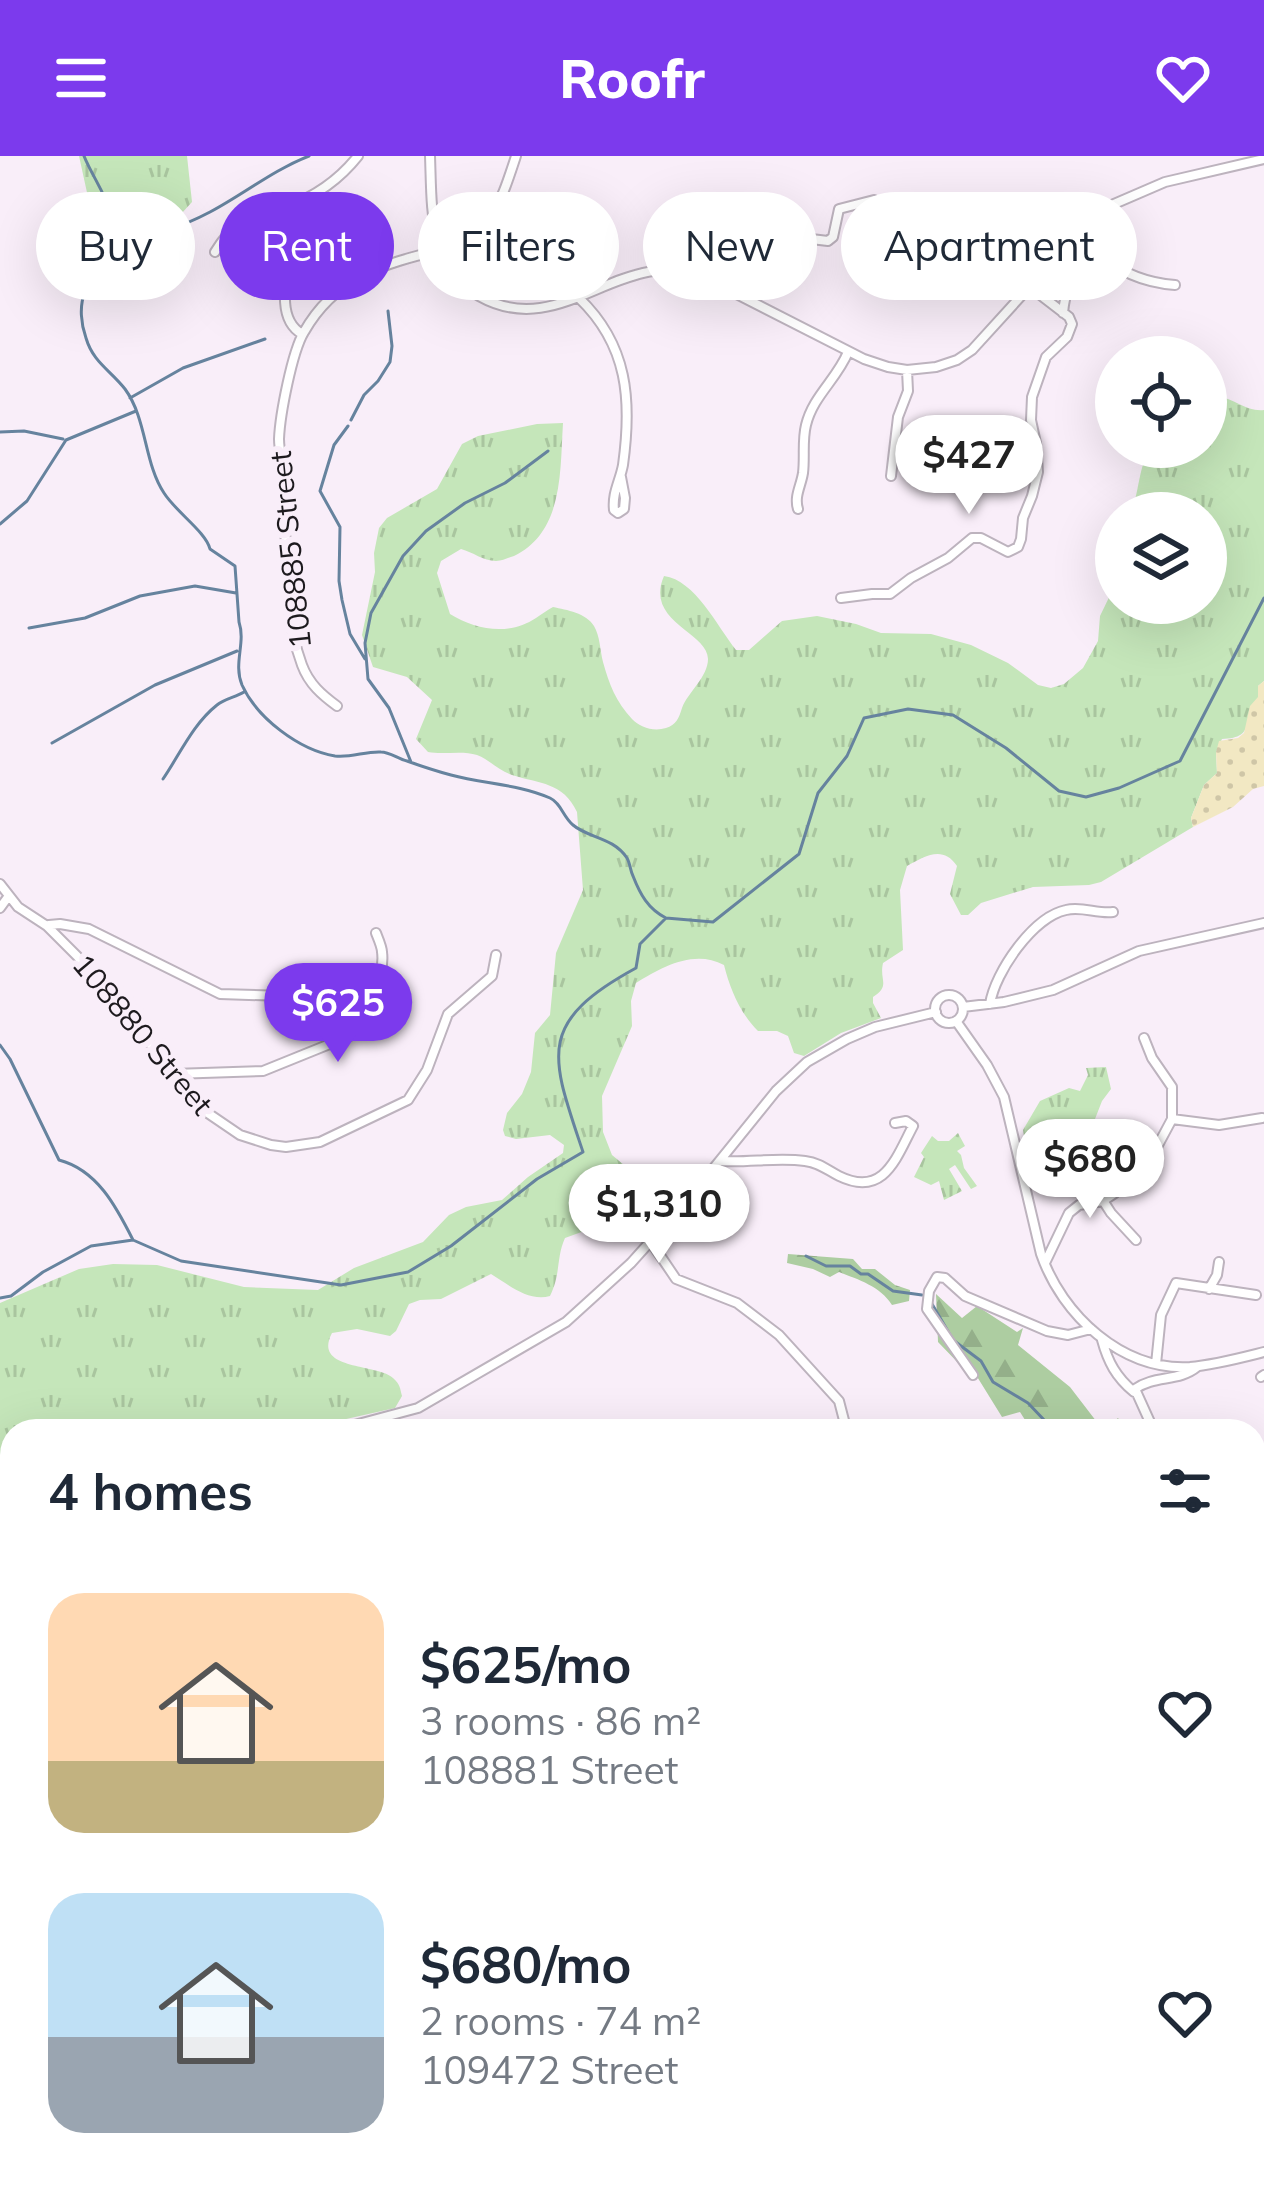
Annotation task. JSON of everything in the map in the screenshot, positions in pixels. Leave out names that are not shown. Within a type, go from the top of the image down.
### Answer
[{"type":"street","points":[[214,252],[234,226],[313,195],[338,179],[358,156]]},
{"type":"street","points":[[430,156],[432,192]]},
{"type":"street","name":"108885 Street","points":[[503,192],[516,156]]},
{"type":"street","points":[[1223,156],[1225,168]]},
{"type":"street","points":[[1137,193],[1264,158]]},
{"type":"street","points":[[817,240],[828,241],[841,209]]},
{"type":"street","name":"108885 Street","points":[[338,706],[306,675],[297,647],[279,435],[302,334],[330,299],[358,276],[418,254]]},
{"type":"street","points":[[1137,278],[1174,285]]},
{"type":"street","points":[[285,300],[288,321],[302,334]]},
{"type":"street","points":[[491,300],[511,310],[544,309],[573,300]]},
{"type":"street","points":[[581,300],[606,329],[623,372],[628,421],[621,477]]},
{"type":"street","points":[[748,300],[848,352],[907,370],[936,368],[972,350],[1018,300]]},
{"type":"street","points":[[841,598],[890,594],[972,538],[1008,552],[1018,547],[1038,472],[1031,397],[1046,357],[1071,331],[1071,321],[1046,300]]},
{"type":"street","points":[[1063,313],[1064,300]]},
{"type":"street","points":[[797,509],[805,426],[820,392],[848,352]]},
{"type":"street","points":[[891,476],[898,416],[908,391],[907,370]]},
{"type":"street","name":"108880 Street","points":[[0,884],[27,915],[69,947],[136,1024],[194,1103],[255,1142],[286,1147],[320,1142],[408,1100],[427,1070],[448,1014],[492,976],[496,955]]},
{"type":"street","points":[[0,908],[8,897]]},
{"type":"street","points":[[990,1004],[1002,970],[1043,920],[1079,908],[1097,914],[1113,912]]},
{"type":"street","points":[[963,1006],[1053,990],[1139,951],[1264,923]]},
{"type":"street","points":[[47,926],[89,929],[220,994],[284,996],[308,989]]},
{"type":"street","points":[[172,1074],[263,1071],[352,1035],[368,1015],[381,970],[382,949],[376,933]]},
{"type":"street","points":[[956,997],[963,1006],[956,1022],[942,1021],[936,1012],[938,1000],[956,997]]},
{"type":"street","points":[[377,1419],[418,1408],[584,1308],[651,1242],[776,1091],[807,1062],[875,1027],[936,1012]]},
{"type":"street","points":[[956,1022],[1004,1097],[1044,1265],[1076,1314],[1122,1352],[1156,1364],[1198,1366],[1264,1352]]},
{"type":"street","points":[[1044,1265],[1073,1208],[1103,1201],[1114,1193],[1161,1142],[1172,1119],[1172,1087],[1144,1038]]},
{"type":"street","points":[[1172,1119],[1219,1125],[1262,1118]]},
{"type":"street","points":[[718,1161],[808,1161],[853,1181],[868,1182],[893,1165],[913,1126],[906,1121],[895,1123]]},
{"type":"street","points":[[1084,1171],[1136,1240]]},
{"type":"street","points":[[651,1242],[676,1279],[737,1304],[778,1335],[834,1394],[844,1419]]},
{"type":"street","points":[[1210,1289],[1219,1262]]},
{"type":"street","points":[[973,1375],[927,1309],[937,1277],[945,1278],[965,1296],[1047,1330],[1068,1335],[1091,1329]]},
{"type":"street","points":[[1156,1364],[1160,1319],[1176,1283],[1256,1294]]},
{"type":"street","points":[[1102,1338],[1118,1379],[1136,1394]]},
{"type":"street","points":[[1148,1419],[1135,1389],[1187,1375],[1198,1366]]},
{"type":"street","points":[[983,2187],[1096,2187]]},
{"type":"green space","points":[[79,156],[187,156],[191,192],[87,192]]},
{"type":"green space","points":[[1227,399],[1264,410],[1264,681],[1258,686],[1259,697],[1245,730],[1222,739],[1216,752],[1217,773],[1204,785],[1191,818],[1193,827],[1101,882],[1033,887],[981,903],[968,915],[961,915],[950,894],[957,866],[952,860],[934,854],[907,866],[900,890],[903,950],[883,963],[883,986],[873,997],[881,1018],[841,1033],[804,1056],[794,1053],[788,1036],[758,1031],[736,1000],[724,965],[690,959],[636,983],[632,1026],[602,1096],[603,1132],[612,1155],[642,1180],[646,1202],[633,1218],[565,1238],[550,1296],[527,1295],[491,1274],[441,1299],[409,1304],[390,1336],[357,1329],[332,1333],[328,1345],[338,1360],[385,1373],[397,1382],[402,1396],[395,1408],[346,1419],[0,1419],[0,1303],[79,1269],[113,1264],[157,1265],[244,1287],[318,1290],[354,1268],[423,1242],[449,1215],[502,1200],[563,1153],[564,1145],[550,1135],[516,1139],[505,1136],[503,1130],[507,1113],[531,1072],[535,1033],[550,1015],[556,953],[583,890],[577,812],[558,789],[507,773],[477,755],[428,752],[416,739],[432,700],[407,677],[373,667],[362,635],[379,528],[387,518],[437,489],[462,444],[478,436],[563,423],[556,498],[542,532],[503,560],[487,560],[461,549],[441,561],[437,573],[450,614],[471,624],[504,629],[526,624],[553,607],[581,615],[596,630],[608,678],[622,706],[639,724],[656,729],[677,721],[708,659],[698,641],[662,605],[664,576],[695,595],[736,650],[749,650],[782,621],[817,616],[881,633],[931,634],[971,645],[1051,688],[1083,668],[1098,641],[1099,624],[1227,624],[1227,492],[1136,492],[1142,468],[1227,468]]},
{"type":"green space","points":[[1106,1067],[1111,1089],[1095,1119],[1033,1187],[1023,1130],[1040,1101],[1069,1088],[1080,1091],[1088,1075],[1086,1068]]},
{"type":"green space","points":[[958,1133],[965,1146],[957,1151],[977,1186],[971,1189],[955,1165],[949,1169],[962,1191],[944,1200],[939,1181],[931,1185],[914,1177],[932,1136],[949,1141]]},
{"type":"green space","points":[[788,1254],[853,1259],[862,1269],[875,1269],[910,1290],[909,1301],[892,1305],[875,1288],[839,1272],[830,1277],[787,1263]]},
{"type":"green space","points":[[936,1294],[962,1318],[977,1306],[1017,1332],[1023,1328],[1018,1345],[1070,1387],[1095,1419],[1024,1419],[1020,1412],[1002,1417],[976,1375],[938,1342]]},
{"type":"sand","points":[[1264,681],[1264,786],[1193,827],[1191,818],[1204,785],[1217,773],[1219,741],[1244,733],[1250,706]]},
{"type":"waterway","points":[[84,156],[106,200],[113,229],[109,249],[83,297],[84,333],[93,353],[132,401],[164,493],[210,549],[235,566],[240,677],[258,709],[294,740],[321,753],[384,752],[445,773],[550,798],[573,825],[621,851],[645,900],[666,918]]},
{"type":"waterway","points":[[195,219],[309,156]]},
{"type":"waterway","points":[[351,420],[390,362],[388,311]]},
{"type":"waterway","points":[[130,398],[183,368],[265,339]]},
{"type":"waterway","points":[[0,524],[27,501],[66,440],[136,411]]},
{"type":"waterway","points":[[348,426],[334,445],[320,491],[340,527],[342,600],[350,634],[365,659]]},
{"type":"waterway","points":[[0,432],[24,431],[63,439]]},
{"type":"waterway","points":[[411,762],[389,708],[368,679],[365,643],[371,613],[403,556],[426,531],[548,451]]},
{"type":"waterway","points":[[29,628],[85,618],[140,596],[195,586],[236,593]]},
{"type":"waterway","points":[[0,1298],[11,1296],[91,1246],[133,1240],[181,1261],[341,1285],[408,1272],[451,1246],[537,1179],[583,1152],[559,1066],[566,1025],[603,988],[636,968],[640,944],[666,918],[713,922],[799,854],[818,793],[847,756],[864,718],[908,709],[953,715],[1006,748],[1059,791],[1086,797],[1119,788],[1180,761],[1264,598]]},
{"type":"waterway","points":[[52,743],[155,685],[237,651]]},
{"type":"waterway","points":[[163,779],[208,713],[244,692]]},
{"type":"waterway","points":[[0,1045],[59,1160],[95,1181],[133,1240]]},
{"type":"waterway","points":[[806,1256],[826,1266],[850,1266],[893,1291],[922,1295]]},
{"type":"waterway","points":[[932,1304],[953,1340],[981,1361],[993,1382],[1028,1403],[1043,1419]]}]
